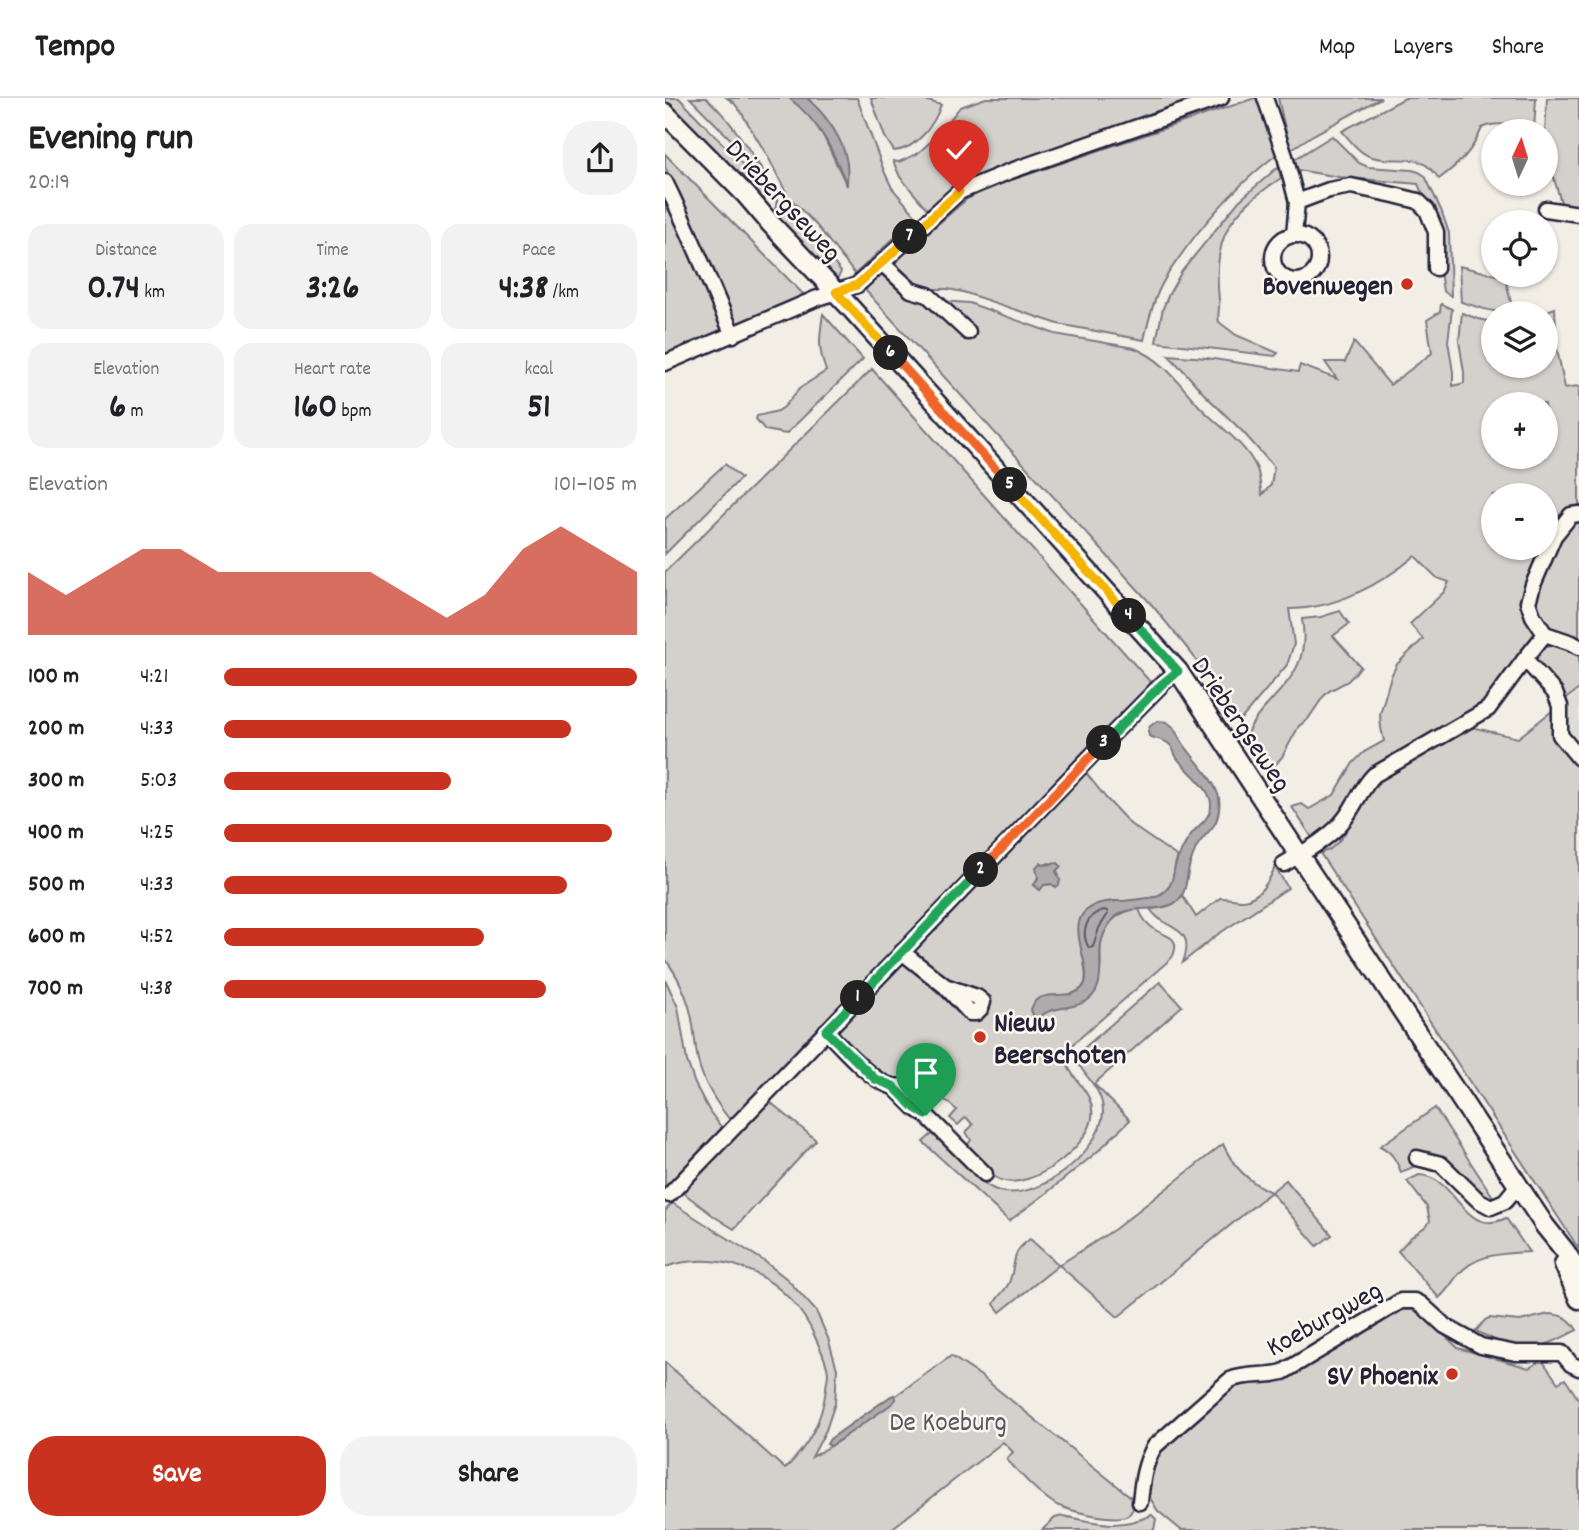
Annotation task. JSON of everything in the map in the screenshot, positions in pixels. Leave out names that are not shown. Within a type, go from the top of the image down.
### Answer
[{"type":"main road","name":"Driebergseweg","points":[[665,113],[836,292],[1178,671],[1291,860],[1579,1274]]},
{"type":"main road","name":"Driebergseweg","points":[[1545,1226],[1579,1298]]},
{"type":"street","points":[[665,363],[857,285],[959,192],[1008,172],[1221,98]]},
{"type":"street","points":[[1265,98],[1297,202],[1294,235]]},
{"type":"street","points":[[665,182],[686,223],[733,335]]},
{"type":"street","points":[[1297,202],[1329,190],[1351,186],[1418,201],[1427,210],[1436,232],[1436,268]]},
{"type":"street","points":[[1546,209],[1579,215]]},
{"type":"street","points":[[882,263],[911,290],[928,295],[968,332]]},
{"type":"street","points":[[1579,514],[1571,514],[1554,536],[1532,585],[1528,603],[1545,634],[1579,647]]},
{"type":"street","points":[[1291,860],[1334,831],[1374,775],[1488,709],[1545,634]]},
{"type":"street","points":[[1525,659],[1555,693],[1560,706],[1560,735],[1579,758]]},
{"type":"street","points":[[669,1195],[1101,746],[1178,671]]},
{"type":"street","points":[[902,952],[945,986]]},
{"type":"street","points":[[826,1031],[875,1079],[893,1086],[926,1115],[985,1174]]},
{"type":"street","points":[[893,1086],[914,1084],[923,1087],[931,1096],[919,1111]]},
{"type":"street","points":[[1417,1158],[1441,1164],[1478,1200],[1491,1207],[1505,1201],[1518,1185]]},
{"type":"street","name":"Koeburgweg","points":[[1140,1502],[1145,1467],[1155,1446],[1230,1380],[1283,1372],[1401,1301],[1421,1304],[1445,1326],[1481,1346],[1516,1353],[1562,1353],[1571,1364],[1579,1368]]},
{"type":"shaded area","points":[[1579,692],[1579,754],[1566,737],[1563,704]]},
{"type":"green space","points":[[665,98],[679,98],[765,188],[764,203],[665,101]]},
{"type":"green space","points":[[690,98],[706,98],[724,116],[766,175]]},
{"type":"green space","points":[[727,98],[789,98],[805,110],[823,135],[846,184],[847,164],[825,117],[807,98],[857,98],[892,188],[917,217],[855,274],[817,226],[788,196],[741,112]]},
{"type":"green space","points":[[871,98],[918,98],[941,105],[934,120],[917,141],[894,151],[885,137]]},
{"type":"green space","points":[[986,98],[1198,98],[964,181],[927,209],[900,177],[893,161],[899,162],[917,154],[937,136],[960,107]]},
{"type":"green space","points":[[1260,98],[1276,155],[1228,198],[1176,262],[1157,294],[1144,340],[1058,324],[963,292],[922,289],[893,263],[967,199],[990,187]]},
{"type":"green space","points":[[1278,98],[1381,98],[1290,150]]},
{"type":"green space","points":[[1405,98],[1536,98],[1535,119],[1481,119],[1481,130],[1474,144],[1453,168],[1439,179],[1432,170],[1417,161],[1382,159],[1363,153],[1342,131]]},
{"type":"green space","points":[[1547,98],[1579,98],[1579,210],[1562,206],[1558,192],[1558,119],[1546,119]]},
{"type":"green space","points":[[1332,136],[1359,163],[1368,167],[1412,170],[1425,176],[1449,233],[1451,296],[1443,291],[1431,214],[1418,184],[1339,177],[1298,170],[1295,159]]},
{"type":"green space","points":[[665,154],[806,297],[737,326],[736,323],[723,327],[723,331],[665,357],[665,184],[683,201],[665,167]]},
{"type":"green space","points":[[1278,167],[1281,178],[1263,190],[1237,215],[1222,242],[1218,317],[1219,322],[1236,335],[1278,353],[1275,356],[1156,342],[1163,308],[1182,271],[1239,201]]},
{"type":"green space","points":[[777,200],[841,272],[837,280],[774,215]]},
{"type":"green space","points":[[1459,266],[1481,271],[1481,287],[1507,287],[1511,301],[1481,301],[1481,308],[1461,302]]},
{"type":"green space","points":[[882,273],[913,299],[969,303],[1055,334],[1134,348],[1145,353],[1171,374],[1246,452],[1257,469],[1262,495],[1271,485],[1274,467],[1168,355],[1298,372],[1300,365],[1337,379],[1325,362],[1345,362],[1354,342],[1390,385],[1432,353],[1427,320],[1440,312],[1441,304],[1452,309],[1448,341],[1453,386],[1464,383],[1459,341],[1462,313],[1481,320],[1481,378],[1558,378],[1558,354],[1565,388],[1579,386],[1579,507],[1558,529],[1558,483],[1481,483],[1481,560],[1537,560],[1521,600],[1524,612],[1541,636],[1474,713],[1391,759],[1333,824],[1313,839],[1292,807],[1302,804],[1309,809],[1334,795],[1353,763],[1364,752],[1384,741],[1380,714],[1391,676],[1397,664],[1423,639],[1410,624],[1444,592],[1449,582],[1437,578],[1415,556],[1372,586],[1340,600],[1289,609],[1294,644],[1287,665],[1238,723],[1192,654],[1152,605],[866,291],[867,286]]},
{"type":"green space","points":[[823,314],[863,359],[786,434],[765,430],[756,419],[757,416],[778,411],[800,388],[826,371],[820,343]]},
{"type":"green space","points":[[872,369],[1152,684],[730,1120],[713,1096],[703,1075],[688,1003],[678,979],[665,959],[665,572]]},
{"type":"green space","points":[[725,464],[741,478],[665,554],[665,519]]},
{"type":"green space","points":[[1579,518],[1579,641],[1550,634],[1534,604],[1550,560],[1558,560],[1558,543],[1568,524]]},
{"type":"green space","points":[[1340,611],[1349,624],[1333,636],[1361,667],[1348,681],[1323,697],[1308,719],[1299,726],[1282,757],[1269,772],[1246,735],[1257,717],[1295,671],[1303,649],[1302,619]]},
{"type":"green space","points":[[1558,644],[1579,655],[1579,689],[1563,701],[1530,661],[1546,646]]},
{"type":"green space","points":[[1557,707],[1559,741],[1579,767],[1579,1249],[1320,853],[1329,850],[1338,842],[1373,783],[1386,773],[1471,727],[1518,738]]},
{"type":"green space","points":[[1086,773],[1130,824],[1178,857],[1173,879],[1163,893],[1146,899],[1111,901],[1087,951],[1084,961],[1085,982],[1081,989],[1068,995],[1048,996],[1040,1015],[1080,1003],[1099,973],[1100,946],[1106,929],[1114,919],[1126,912],[1139,909],[1149,924],[1174,942],[1175,951],[1170,960],[1066,1050],[1069,1067],[1089,1098],[1092,1118],[1088,1129],[1069,1153],[1042,1173],[1027,1179],[1013,1182],[1001,1180],[986,1170],[966,1147],[971,1140],[966,1132],[973,1125],[966,1117],[958,1125],[950,1118],[957,1110],[923,1082],[925,1079],[920,1074],[911,1079],[900,1080],[879,1076],[834,1034],[903,962],[968,1019],[983,1014],[991,997],[948,979],[912,953]],"holes":[[[1054,864],[1059,875],[1051,884],[1044,885],[1040,890],[1034,885],[1044,865]]]},
{"type":"green space","points":[[1275,867],[1288,888],[1217,935],[1183,962],[1186,941],[1183,935],[1163,922],[1150,909],[1168,905],[1182,895],[1196,917],[1220,898],[1243,900],[1254,896],[1267,883]]},
{"type":"green space","points":[[665,979],[678,1007],[687,1061],[695,1084],[722,1128],[665,1190]]},
{"type":"green space","points":[[1160,982],[1182,1006],[1094,1084],[1130,1120],[1096,1153],[1009,1221],[923,1142],[932,1134],[940,1134],[985,1184],[1008,1192],[1026,1191],[1062,1173],[1091,1144],[1100,1128],[1103,1112],[1099,1094],[1077,1061],[1076,1055]]},
{"type":"green space","points":[[769,1101],[816,1140],[734,1229],[681,1191]]},
{"type":"green space","points":[[1435,1108],[1499,1206],[1435,1167],[1418,1165],[1401,1172],[1393,1157],[1380,1146]]},
{"type":"green space","points":[[1223,1144],[1242,1173],[1271,1192],[1118,1317],[1059,1265],[1115,1229]]},
{"type":"green space","points":[[1419,1175],[1432,1178],[1443,1185],[1470,1214],[1480,1220],[1491,1222],[1506,1218],[1529,1252],[1490,1256],[1472,1263],[1464,1268],[1439,1298],[1398,1251],[1430,1221],[1427,1207],[1407,1181]]},
{"type":"green space","points":[[1286,1180],[1332,1235],[1317,1246],[1271,1192]]},
{"type":"green space","name":"De Koeburg","points":[[672,1203],[764,1261],[787,1279],[816,1311],[837,1369],[835,1403],[826,1430],[812,1457],[831,1446],[951,1356],[981,1376],[1131,1497],[1135,1501],[1131,1512],[1122,1517],[1105,1517],[1056,1505],[1037,1491],[1008,1461],[1013,1452],[1003,1442],[890,1530],[665,1530],[665,1362],[785,1469],[801,1451],[817,1423],[824,1401],[828,1373],[823,1355],[804,1316],[773,1284],[753,1272],[711,1261],[665,1267],[665,1211]]},
{"type":"green space","points":[[1030,1239],[1059,1265],[1000,1312],[994,1304],[1009,1283],[1019,1248]]},
{"type":"green space","points":[[1397,1309],[1418,1310],[1458,1348],[1529,1368],[1542,1360],[1558,1383],[1565,1379],[1579,1400],[1579,1530],[1181,1530],[1158,1511],[1147,1486],[1154,1456],[1227,1386],[1262,1380]]},
{"type":"green space","points":[[1549,1314],[1566,1318],[1577,1330],[1545,1345],[1531,1348],[1505,1344],[1476,1331],[1489,1318],[1520,1321]]},
{"type":"green space","points":[[1152,1515],[1156,1519],[1154,1530],[1042,1530],[1055,1518],[1063,1516],[1118,1524]]},
{"type":"water","points":[[789,98],[807,98],[833,128],[845,155],[847,186],[817,127]]},
{"type":"water","points":[[1158,721],[1167,722],[1173,727],[1212,782],[1219,801],[1216,822],[1196,849],[1184,891],[1178,900],[1166,907],[1126,911],[1112,920],[1102,941],[1099,981],[1094,995],[1081,1004],[1047,1012],[1036,1022],[1031,1010],[1036,1000],[1047,996],[1073,994],[1083,987],[1086,979],[1085,968],[1078,932],[1079,921],[1085,911],[1100,903],[1156,897],[1163,893],[1171,884],[1176,862],[1187,841],[1209,814],[1209,796],[1200,782],[1177,758],[1170,745],[1149,736],[1150,726]]},
{"type":"water","points":[[1040,863],[1058,863],[1061,866],[1056,871],[1059,885],[1044,885],[1040,890],[1034,885],[1038,878],[1036,867]]},
{"type":"water","points":[[894,1395],[896,1399],[893,1403],[831,1446],[827,1444],[830,1439]]},
{"type":"place","name":"Bovenwegen","points":[[1407,284]]},
{"type":"place","name":"Nieuw Beerschoten","points":[[980,1037]]},
{"type":"place","name":"SV Phoenix","points":[[1452,1374]]},
{"type":"route","points":[[926,1115],[893,1086],[875,1079],[826,1031],[1092,755],[1178,671],[836,292],[857,285],[959,192]]}]
